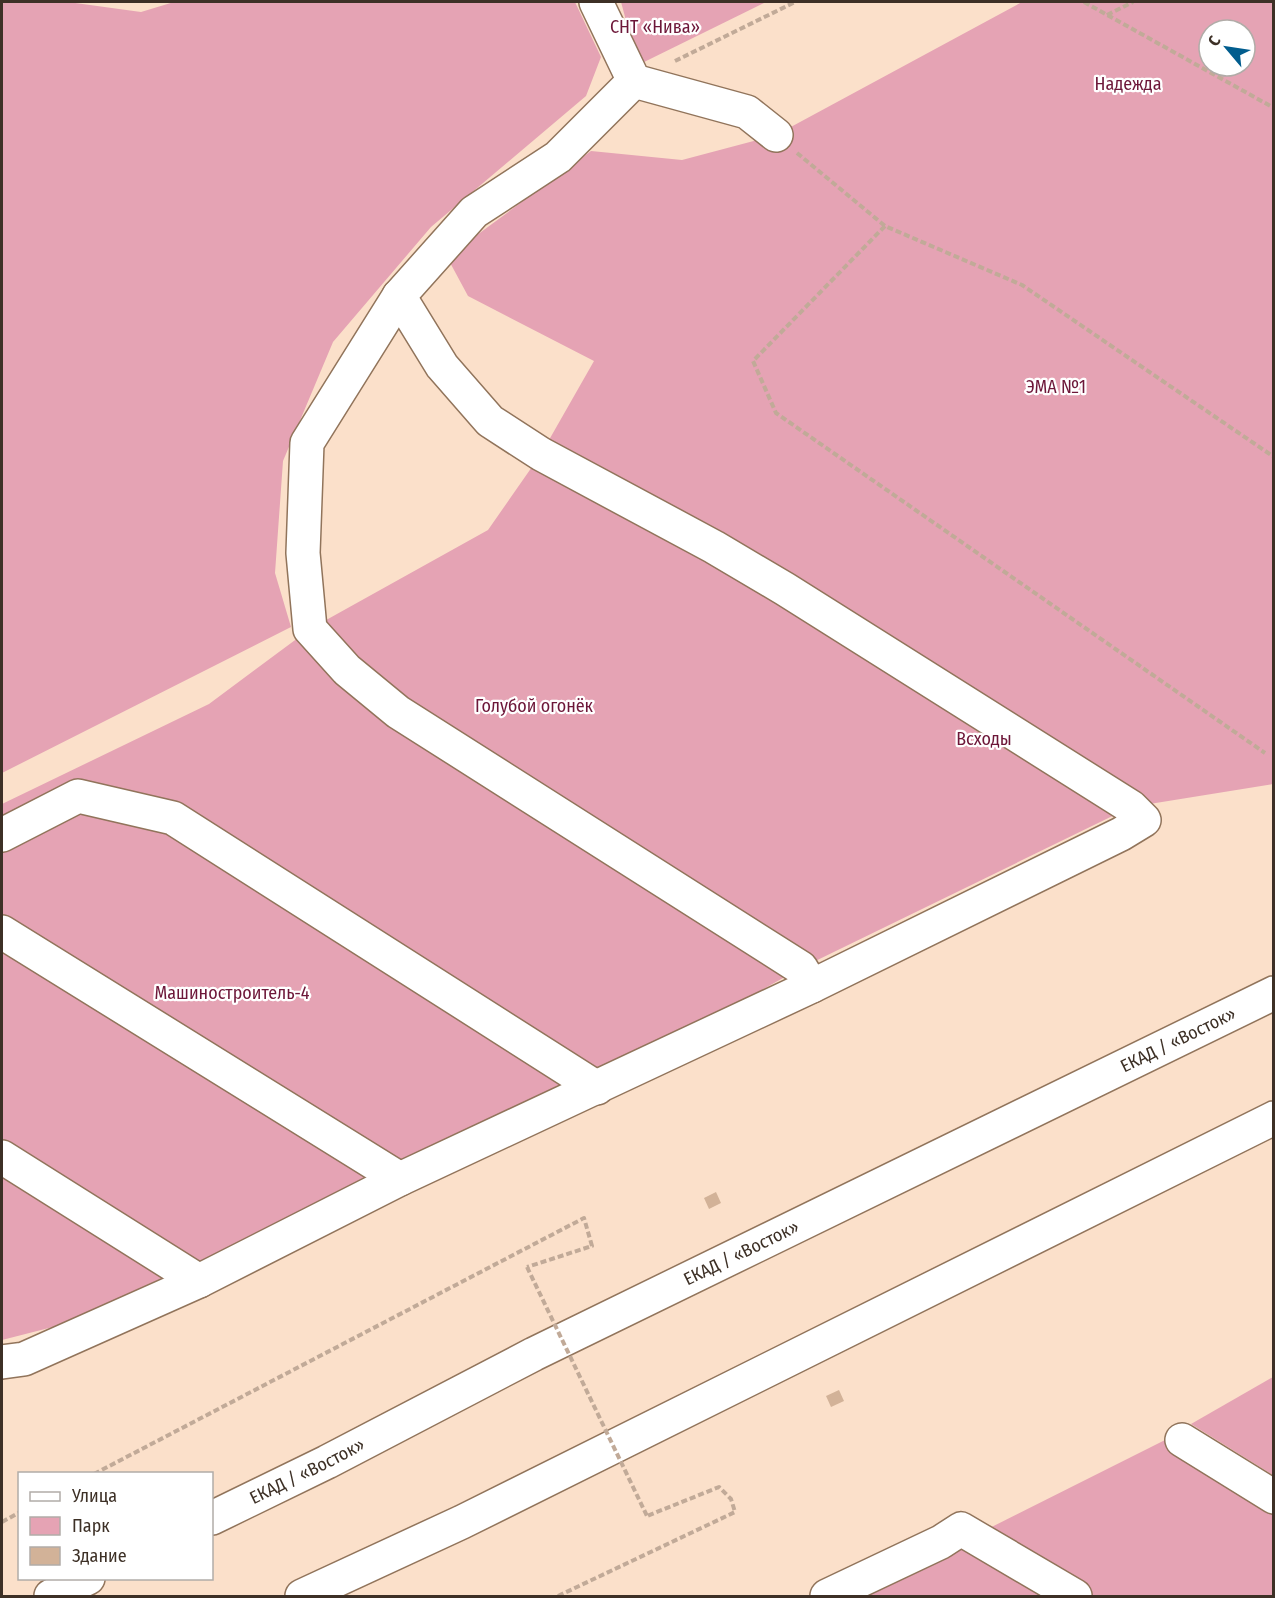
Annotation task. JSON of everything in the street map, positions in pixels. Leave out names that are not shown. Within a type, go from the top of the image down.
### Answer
[{"type":"main road","points":[[596,2],[634,81],[747,112],[776,135]]},
{"type":"main road","points":[[634,81],[558,157],[474,213],[399,296],[307,443],[303,553],[310,629],[346,670],[398,712],[801,968],[812,986]]},
{"type":"main road","points":[[2,1362],[24,1359],[200,1281],[400,1179],[812,986],[1121,834],[1144,820],[1131,807],[785,589],[714,547],[541,454],[490,421],[442,366],[399,296]]},
{"type":"main road","points":[[2,836],[78,796],[173,818],[597,1088]]},
{"type":"main road","points":[[2,932],[400,1179]]},
{"type":"main road","name":"ЕКАД / «Восток»","points":[[213,1518],[327,1462],[534,1354],[1274,993]]},
{"type":"main road","points":[[302,1596],[462,1522],[1274,1118]]},
{"type":"main road","points":[[2,1157],[200,1281]]},
{"type":"main road","points":[[1182,1440],[1274,1497]]},
{"type":"main road","points":[[828,1596],[941,1542],[962,1529],[1075,1596]]},
{"type":"main road","points":[[51,1596],[84,1580]]},
{"type":"path","points":[[634,81],[795,2]]},
{"type":"path","points":[[1084,2],[1274,108]]},
{"type":"path","points":[[1107,15],[1133,2]]},
{"type":"path","points":[[776,135],[885,226],[1022,285],[1274,457]]},
{"type":"path","points":[[885,226],[753,361],[776,413],[1265,753]]},
{"type":"path","points":[[96,1472],[584,1218],[592,1246],[527,1267],[647,1516],[719,1487],[731,1499],[735,1512],[558,1596]]},
{"type":"path","points":[[2,1521],[18,1513]]},
{"type":"green space","points":[[2,2],[68,2],[141,12],[174,2],[575,2],[601,57],[586,96],[431,227],[333,342],[283,461],[275,573],[291,627],[2,773]]},
{"type":"green space","name":"СНТ «Нива»","points":[[621,2],[766,2],[638,65]]},
{"type":"green space","points":[[1022,2],[1273,2],[1273,784],[1131,807],[801,968],[699,1025],[84,1319],[2,1340],[2,804],[209,704],[310,629],[488,530],[541,454],[594,361],[468,296],[447,257],[591,151],[682,160],[776,135]]},
{"type":"green space","points":[[1273,1377],[1273,1475],[1191,1424]]},
{"type":"green space","points":[[1181,1432],[1273,1496],[1273,1596],[854,1596]]},
{"type":"building","points":[[716,1192],[721,1203],[709,1209],[704,1198]]},
{"type":"building","points":[[839,1390],[844,1401],[831,1407],[826,1396]]},
{"type":"park label","name":"Надежда","points":[[1128,84]]},
{"type":"park label","name":"ЭМА №1","points":[[1056,387]]},
{"type":"park label","name":"Голубой огонёк","points":[[534,706]]},
{"type":"park label","name":"Всходы","points":[[984,739]]},
{"type":"park label","name":"Машиностроитель-4","points":[[232,993]]}]
